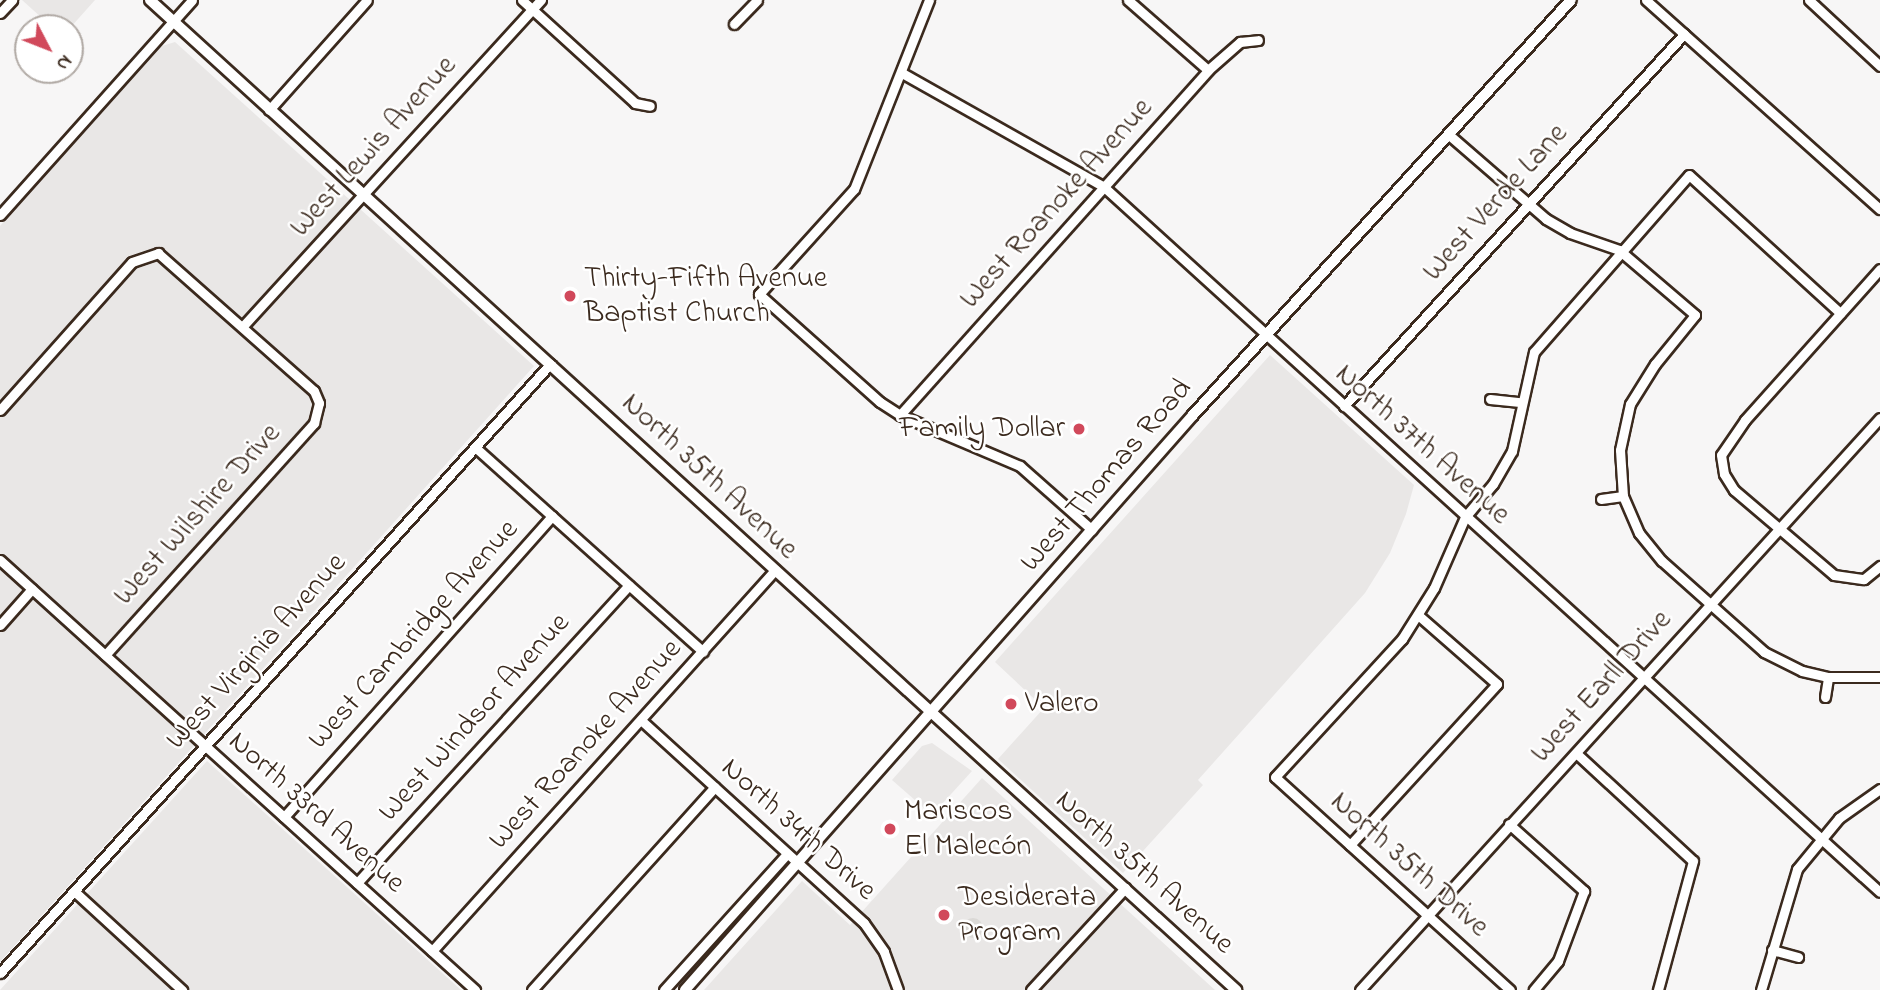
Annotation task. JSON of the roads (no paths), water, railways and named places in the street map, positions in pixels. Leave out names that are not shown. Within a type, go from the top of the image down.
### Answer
[{"type":"main road","name":"North 35th Avenue","points":[[150,0],[1236,990]]},
{"type":"main road","name":"West Thomas Road","points":[[685,990],[1264,336],[1571,0]]},
{"type":"street","points":[[0,13],[12,0]]},
{"type":"street","points":[[0,214],[192,0]]},
{"type":"street","points":[[268,110],[368,0]]},
{"type":"street","points":[[522,0],[635,103],[650,106]]},
{"type":"street","name":"West Lewis Avenue","points":[[243,326],[541,0]]},
{"type":"street","points":[[734,24],[757,0]]},
{"type":"street","points":[[929,0],[854,189],[759,293],[900,415],[1020,466],[1092,530]]},
{"type":"street","points":[[1128,0],[1208,70]]},
{"type":"street","points":[[1646,0],[1880,209]]},
{"type":"street","points":[[1809,0],[1880,66]]},
{"type":"street","name":"West Verde Lane","points":[[1345,406],[1684,34]]},
{"type":"street","name":"West Roanoke Avenue","points":[[900,415],[1208,70],[1240,43],[1258,40]]},
{"type":"street","name":"North 37th Avenue","points":[[902,73],[1104,187],[1264,336],[1345,406],[1643,680],[1880,892]]},
{"type":"street","points":[[1448,134],[1528,205],[1570,233],[1619,250],[1695,315],[1654,364],[1630,404],[1620,450],[1623,496],[1639,533],[1711,604],[1765,652],[1802,671],[1828,677],[1880,677]]},
{"type":"street","points":[[1350,845],[1497,684],[1418,615],[1449,560],[1465,517],[1512,451],[1520,402],[1534,352],[1619,250],[1689,175],[1840,313]]},
{"type":"street","points":[[0,410],[144,254],[158,253],[169,259],[243,326]]},
{"type":"street","points":[[1880,269],[1745,420],[1721,455],[1724,474],[1734,490],[1835,575],[1864,579],[1880,566]]},
{"type":"street","name":"West Wilshire Drive","points":[[105,655],[314,422],[319,403],[309,385],[243,326]]},
{"type":"street","name":"West Virginia Avenue","points":[[0,973],[550,364]]},
{"type":"street","points":[[1490,399],[1520,402]]},
{"type":"street","name":"West Earll Drive","points":[[1360,990],[1880,418]]},
{"type":"street","points":[[476,448],[703,652]]},
{"type":"street","points":[[1601,499],[1623,496]]},
{"type":"street","name":"West Cambridge Avenue","points":[[284,817],[552,516]]},
{"type":"street","name":"North 33rd Avenue","points":[[0,560],[475,990]]},
{"type":"street","name":"West Roanoke Avenue","points":[[432,951],[642,721],[775,570]]},
{"type":"street","name":"West Windsor Avenue","points":[[357,883],[629,585]]},
{"type":"street","points":[[0,625],[32,589]]},
{"type":"street","name":"North 35th Drive","points":[[1418,615],[1402,639],[1275,777],[1510,990]]},
{"type":"street","points":[[1825,697],[1828,677]]},
{"type":"street","name":"North 34th Drive","points":[[642,721],[876,937],[898,990]]},
{"type":"street","points":[[1576,753],[1693,861],[1658,990]]},
{"type":"street","points":[[532,990],[715,787]]},
{"type":"street","points":[[1761,990],[1797,869],[1839,818],[1880,789]]},
{"type":"street","points":[[1509,824],[1584,891],[1558,961],[1534,990]]},
{"type":"street","points":[[664,990],[787,853]]},
{"type":"street","points":[[1031,990],[1125,888]]},
{"type":"street","points":[[74,891],[182,990]]},
{"type":"street","points":[[1772,950],[1798,957]]},
{"type":"place","name":"Thirty-Fifth Avenue Baptist Church","points":[[570,296]]},
{"type":"place","name":"Family Dollar","points":[[1079,429]]},
{"type":"place","name":"Valero","points":[[1011,704]]},
{"type":"place","name":"Mariscos El Malecón","points":[[890,829]]},
{"type":"place","name":"Desiderata Program","points":[[944,915]]}]
